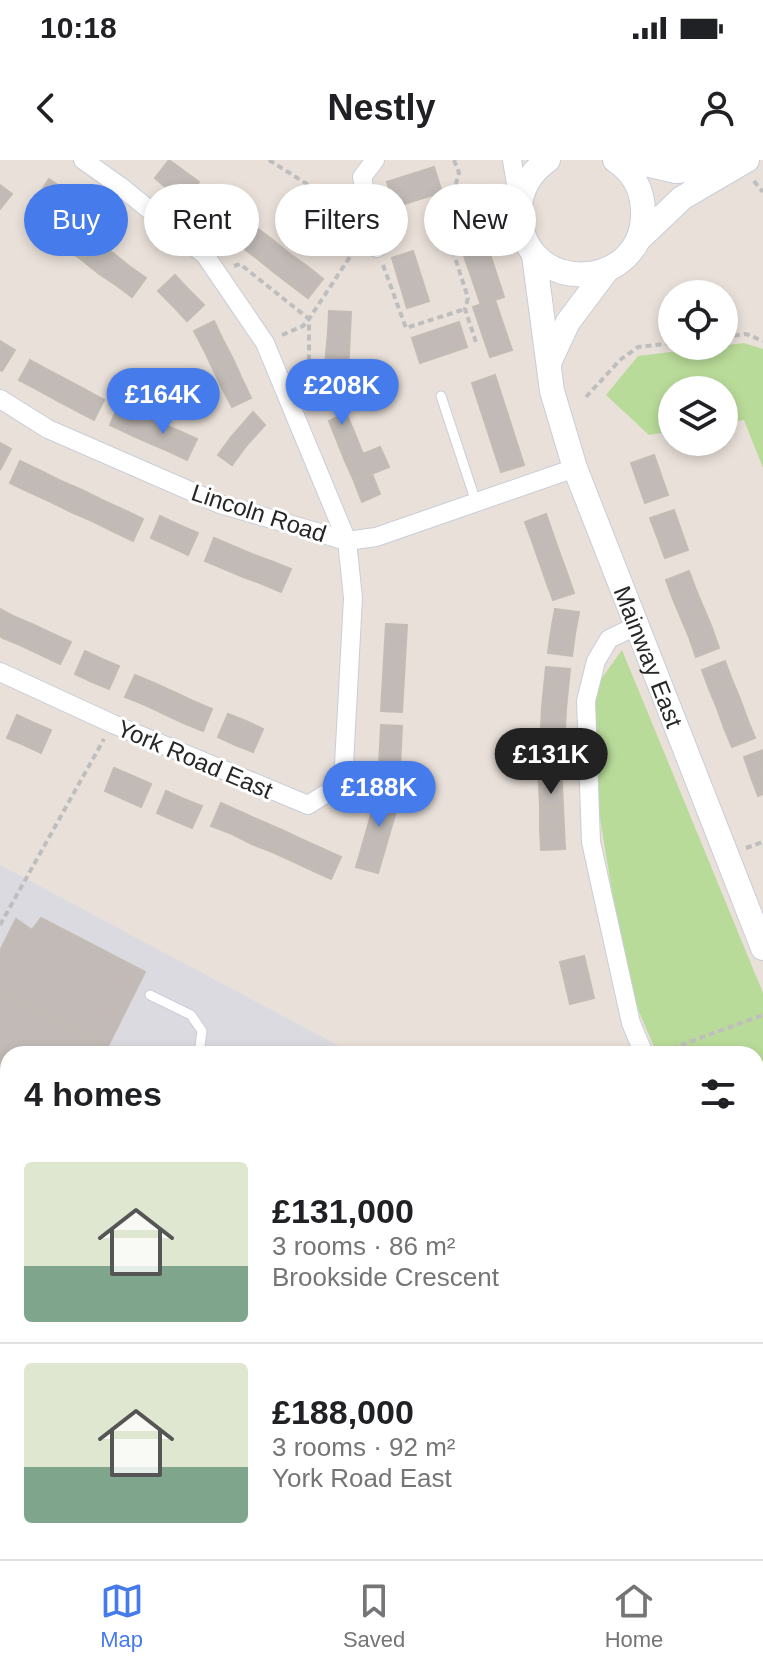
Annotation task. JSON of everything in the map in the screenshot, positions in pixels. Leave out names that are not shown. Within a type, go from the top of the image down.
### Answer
[{"type":"street","points":[[83,160],[205,255],[265,343],[347,541]]},
{"type":"street","points":[[363,184],[362,177],[375,160]]},
{"type":"street","points":[[512,160],[516,184]]},
{"type":"street","points":[[526,184],[537,168],[548,160]]},
{"type":"street","points":[[615,160],[637,182],[643,201],[644,221],[638,240]]},
{"type":"street","points":[[628,160],[676,171],[743,163]]},
{"type":"street","points":[[535,256],[549,267],[568,274],[587,276],[607,270],[625,258],[638,240],[682,198],[743,163]]},
{"type":"street","name":"Mainway East","points":[[534,256],[552,391],[575,468],[763,948]]},
{"type":"street","points":[[548,363],[568,322],[607,270]]},
{"type":"street","name":"Lincoln Road","points":[[0,399],[48,429],[220,504],[347,541],[376,537],[575,468]]},
{"type":"street","name":"York Road East","points":[[0,672],[113,724],[308,805],[343,783],[353,598],[347,541]]},
{"type":"street","points":[[636,626],[609,639],[596,661],[586,701],[591,842],[631,1023],[641,1046]]},
{"type":"lane","points":[[441,396],[476,502]]},
{"type":"lane","points":[[150,995],[191,1015],[202,1031],[200,1046]]},
{"type":"path","points":[[269,160],[305,184]]},
{"type":"path","points":[[454,160],[459,173],[455,187],[473,241],[452,248],[468,298],[465,309],[476,342]]},
{"type":"path","points":[[265,343],[303,326],[350,256]]},
{"type":"path","points":[[380,256],[406,328],[465,309]]},
{"type":"path","points":[[217,273],[240,264],[309,319]]},
{"type":"path","points":[[291,407],[309,400],[309,319]]},
{"type":"path","points":[[738,335],[746,334],[763,341]]},
{"type":"path","points":[[586,397],[620,360],[638,347],[658,345]]},
{"type":"path","points":[[0,925],[113,724]]},
{"type":"path","points":[[678,1046],[763,1015]]},
{"type":"shaded area","points":[[0,865],[339,1046],[0,1046]]},
{"type":"green space","points":[[738,344],[763,349],[763,468],[744,420],[738,421],[738,376],[658,376],[658,433],[649,435],[606,395],[638,356],[658,354],[658,360],[738,360]]},
{"type":"green space","points":[[622,650],[763,993],[763,1046],[654,1046],[627,983],[597,800],[594,689]]},
{"type":"building","points":[[169,160],[184,171],[174,184],[162,184],[155,178]]},
{"type":"building","points":[[434,167],[439,184],[424,184],[424,198],[408,203],[408,184],[387,182]]},
{"type":"building","points":[[184,171],[199,182],[197,184],[174,184]]},
{"type":"building","points":[[0,185],[12,194],[0,209]]},
{"type":"building","points":[[259,230],[274,241],[259,260],[254,256],[259,256]]},
{"type":"building","points":[[274,241],[275,256],[288,256],[275,273],[259,260]]},
{"type":"building","points":[[413,251],[429,301],[407,308],[392,258],[408,256]]},
{"type":"building","points":[[85,256],[111,256],[98,273],[82,260]]},
{"type":"building","points":[[111,256],[117,256],[129,266],[116,285],[98,273]]},
{"type":"building","points":[[288,256],[307,266],[292,286],[275,273]]},
{"type":"building","points":[[464,256],[491,256],[504,297],[481,305]]},
{"type":"building","points":[[129,266],[146,278],[132,297],[116,285]]},
{"type":"building","points":[[307,266],[323,279],[308,298],[292,286]]},
{"type":"building","points":[[175,275],[189,290],[173,306],[158,291]]},
{"type":"building","points":[[189,290],[204,305],[187,321],[173,306]]},
{"type":"building","points":[[495,300],[512,350],[490,357],[473,307]]},
{"type":"building","points":[[329,311],[351,312],[350,333],[328,332]]},
{"type":"building","points":[[214,321],[223,340],[204,350],[194,331]]},
{"type":"building","points":[[459,322],[467,347],[420,363],[412,338]]},
{"type":"building","points":[[328,332],[350,333],[349,354],[326,353]]},
{"type":"building","points":[[223,340],[233,359],[213,369],[204,350]]},
{"type":"building","points":[[0,341],[15,350],[2,371],[0,370]]},
{"type":"building","points":[[326,353],[349,354],[348,376],[325,374]]},
{"type":"building","points":[[233,359],[242,379],[222,388],[213,369]]},
{"type":"building","points":[[30,360],[48,370],[38,390],[19,380]]},
{"type":"building","points":[[48,370],[67,380],[56,400],[38,390]]},
{"type":"building","points":[[325,374],[348,376],[347,397],[324,396]]},
{"type":"building","points":[[495,375],[524,465],[501,472],[472,383]]},
{"type":"building","points":[[242,379],[251,398],[232,407],[222,388]]},
{"type":"building","points":[[67,380],[86,390],[75,410],[56,400]]},
{"type":"building","points":[[86,390],[104,400],[94,420],[75,410]]},
{"type":"building","points":[[119,404],[139,413],[129,434],[110,425]]},
{"type":"building","points":[[253,412],[265,425],[246,446],[232,436]]},
{"type":"building","points":[[139,413],[158,422],[149,443],[129,434]]},
{"type":"building","points":[[346,413],[355,434],[337,441],[329,421]]},
{"type":"building","points":[[158,422],[177,430],[168,451],[149,443]]},
{"type":"building","points":[[177,430],[197,439],[187,460],[168,451]]},
{"type":"building","points":[[355,434],[363,454],[345,461],[337,441]]},
{"type":"building","points":[[232,436],[246,446],[232,465],[218,455]]},
{"type":"building","points":[[0,443],[11,449],[0,470]]},
{"type":"building","points":[[380,447],[389,467],[354,481],[345,461]]},
{"type":"building","points":[[654,455],[661,475],[638,483],[631,463]]},
{"type":"building","points":[[20,461],[41,471],[31,493],[10,483]]},
{"type":"building","points":[[41,471],[61,481],[51,502],[31,493]]},
{"type":"building","points":[[372,474],[380,494],[362,502],[354,481]]},
{"type":"building","points":[[661,475],[668,495],[645,503],[638,483]]},
{"type":"building","points":[[61,481],[82,490],[71,512],[51,502]]},
{"type":"building","points":[[82,490],[102,500],[92,521],[71,512]]},
{"type":"building","points":[[102,500],[122,509],[112,531],[92,521]]},
{"type":"building","points":[[122,509],[143,519],[133,541],[112,531]]},
{"type":"building","points":[[674,510],[681,530],[658,539],[650,518]]},
{"type":"building","points":[[546,514],[553,534],[532,541],[525,522]]},
{"type":"building","points":[[160,516],[179,525],[169,546],[151,538]]},
{"type":"building","points":[[179,525],[198,533],[188,555],[169,546]]},
{"type":"building","points":[[681,530],[688,550],[665,558],[658,539]]},
{"type":"building","points":[[553,534],[560,554],[539,561],[532,541]]},
{"type":"building","points":[[214,538],[233,546],[224,569],[205,561]]},
{"type":"building","points":[[233,546],[252,554],[243,577],[224,569]]},
{"type":"building","points":[[252,554],[271,561],[262,584],[243,577]]},
{"type":"building","points":[[560,554],[567,573],[546,581],[539,561]]},
{"type":"building","points":[[271,561],[291,569],[281,592],[262,584]]},
{"type":"building","points":[[689,571],[696,590],[673,599],[666,580]]},
{"type":"building","points":[[567,573],[574,593],[553,600],[546,581]]},
{"type":"building","points":[[696,590],[704,609],[681,618],[673,599]]},
{"type":"building","points":[[0,609],[13,616],[3,638],[0,636]]},
{"type":"building","points":[[555,609],[579,612],[575,634],[551,631]]},
{"type":"building","points":[[704,609],[712,628],[689,637],[681,618]]},
{"type":"building","points":[[13,616],[32,624],[22,646],[3,638]]},
{"type":"building","points":[[32,624],[51,633],[41,655],[22,646]]},
{"type":"building","points":[[386,624],[407,625],[402,712],[381,711]]},
{"type":"building","points":[[712,628],[719,648],[696,657],[689,637]]},
{"type":"building","points":[[551,631],[575,634],[572,656],[548,653]]},
{"type":"building","points":[[51,633],[71,642],[60,664],[41,655]]},
{"type":"building","points":[[85,651],[102,659],[92,682],[75,674]]},
{"type":"building","points":[[102,659],[119,666],[109,689],[92,682]]},
{"type":"building","points":[[725,661],[732,680],[709,689],[702,670]]},
{"type":"building","points":[[546,667],[570,669],[568,689],[544,687]]},
{"type":"building","points":[[135,675],[154,683],[145,705],[125,697]]},
{"type":"building","points":[[732,680],[740,699],[717,708],[709,689]]},
{"type":"building","points":[[154,683],[174,692],[164,714],[145,705]]},
{"type":"building","points":[[544,687],[568,689],[566,709],[542,707]]},
{"type":"building","points":[[174,692],[193,701],[183,723],[164,714]]},
{"type":"building","points":[[740,699],[747,718],[724,728],[717,708]]},
{"type":"building","points":[[193,701],[212,709],[203,731],[183,723]]},
{"type":"building","points":[[542,707],[566,709],[565,729],[541,727]]},
{"type":"building","points":[[228,714],[246,721],[235,745],[218,737]]},
{"type":"building","points":[[17,715],[34,723],[24,745],[7,738]]},
{"type":"building","points":[[747,718],[755,738],[732,747],[724,728]]},
{"type":"building","points":[[246,721],[263,729],[253,752],[235,745]]},
{"type":"building","points":[[34,723],[51,730],[41,753],[24,745]]},
{"type":"building","points":[[381,725],[402,726],[400,767],[379,766]]},
{"type":"building","points":[[541,727],[565,729],[563,750],[539,748]]},
{"type":"building","points":[[763,750],[763,772],[751,777],[744,757]]},
{"type":"building","points":[[561,764],[562,785],[539,786],[538,765]]},
{"type":"building","points":[[114,768],[133,776],[123,799],[105,791]]},
{"type":"building","points":[[763,772],[763,794],[758,796],[751,777]]},
{"type":"building","points":[[133,776],[151,784],[141,807],[123,799]]},
{"type":"building","points":[[380,784],[402,791],[378,873],[356,867]]},
{"type":"building","points":[[562,785],[563,806],[540,807],[539,786]]},
{"type":"building","points":[[166,791],[184,799],[175,821],[157,813]]},
{"type":"building","points":[[184,799],[202,806],[192,828],[175,821]]},
{"type":"building","points":[[221,803],[241,812],[232,834],[211,826]]},
{"type":"building","points":[[563,806],[564,827],[540,829],[540,807]]},
{"type":"building","points":[[241,812],[261,821],[252,844],[232,834]]},
{"type":"building","points":[[261,821],[282,830],[272,852],[252,844]]},
{"type":"building","points":[[564,827],[565,849],[541,850],[540,829]]},
{"type":"building","points":[[282,830],[301,839],[292,861],[272,852]]},
{"type":"building","points":[[301,839],[321,848],[311,870],[292,861]]},
{"type":"building","points":[[321,848],[341,857],[331,879],[311,870]]},
{"type":"building","points":[[41,918],[145,972],[108,1046],[0,992],[0,951],[16,919],[32,930]]},
{"type":"building","points":[[584,956],[589,977],[565,983],[560,962]]},
{"type":"building","points":[[589,977],[594,998],[570,1004],[565,983]]},
{"type":"building","points":[[0,992],[104,1046],[0,1046]]}]
